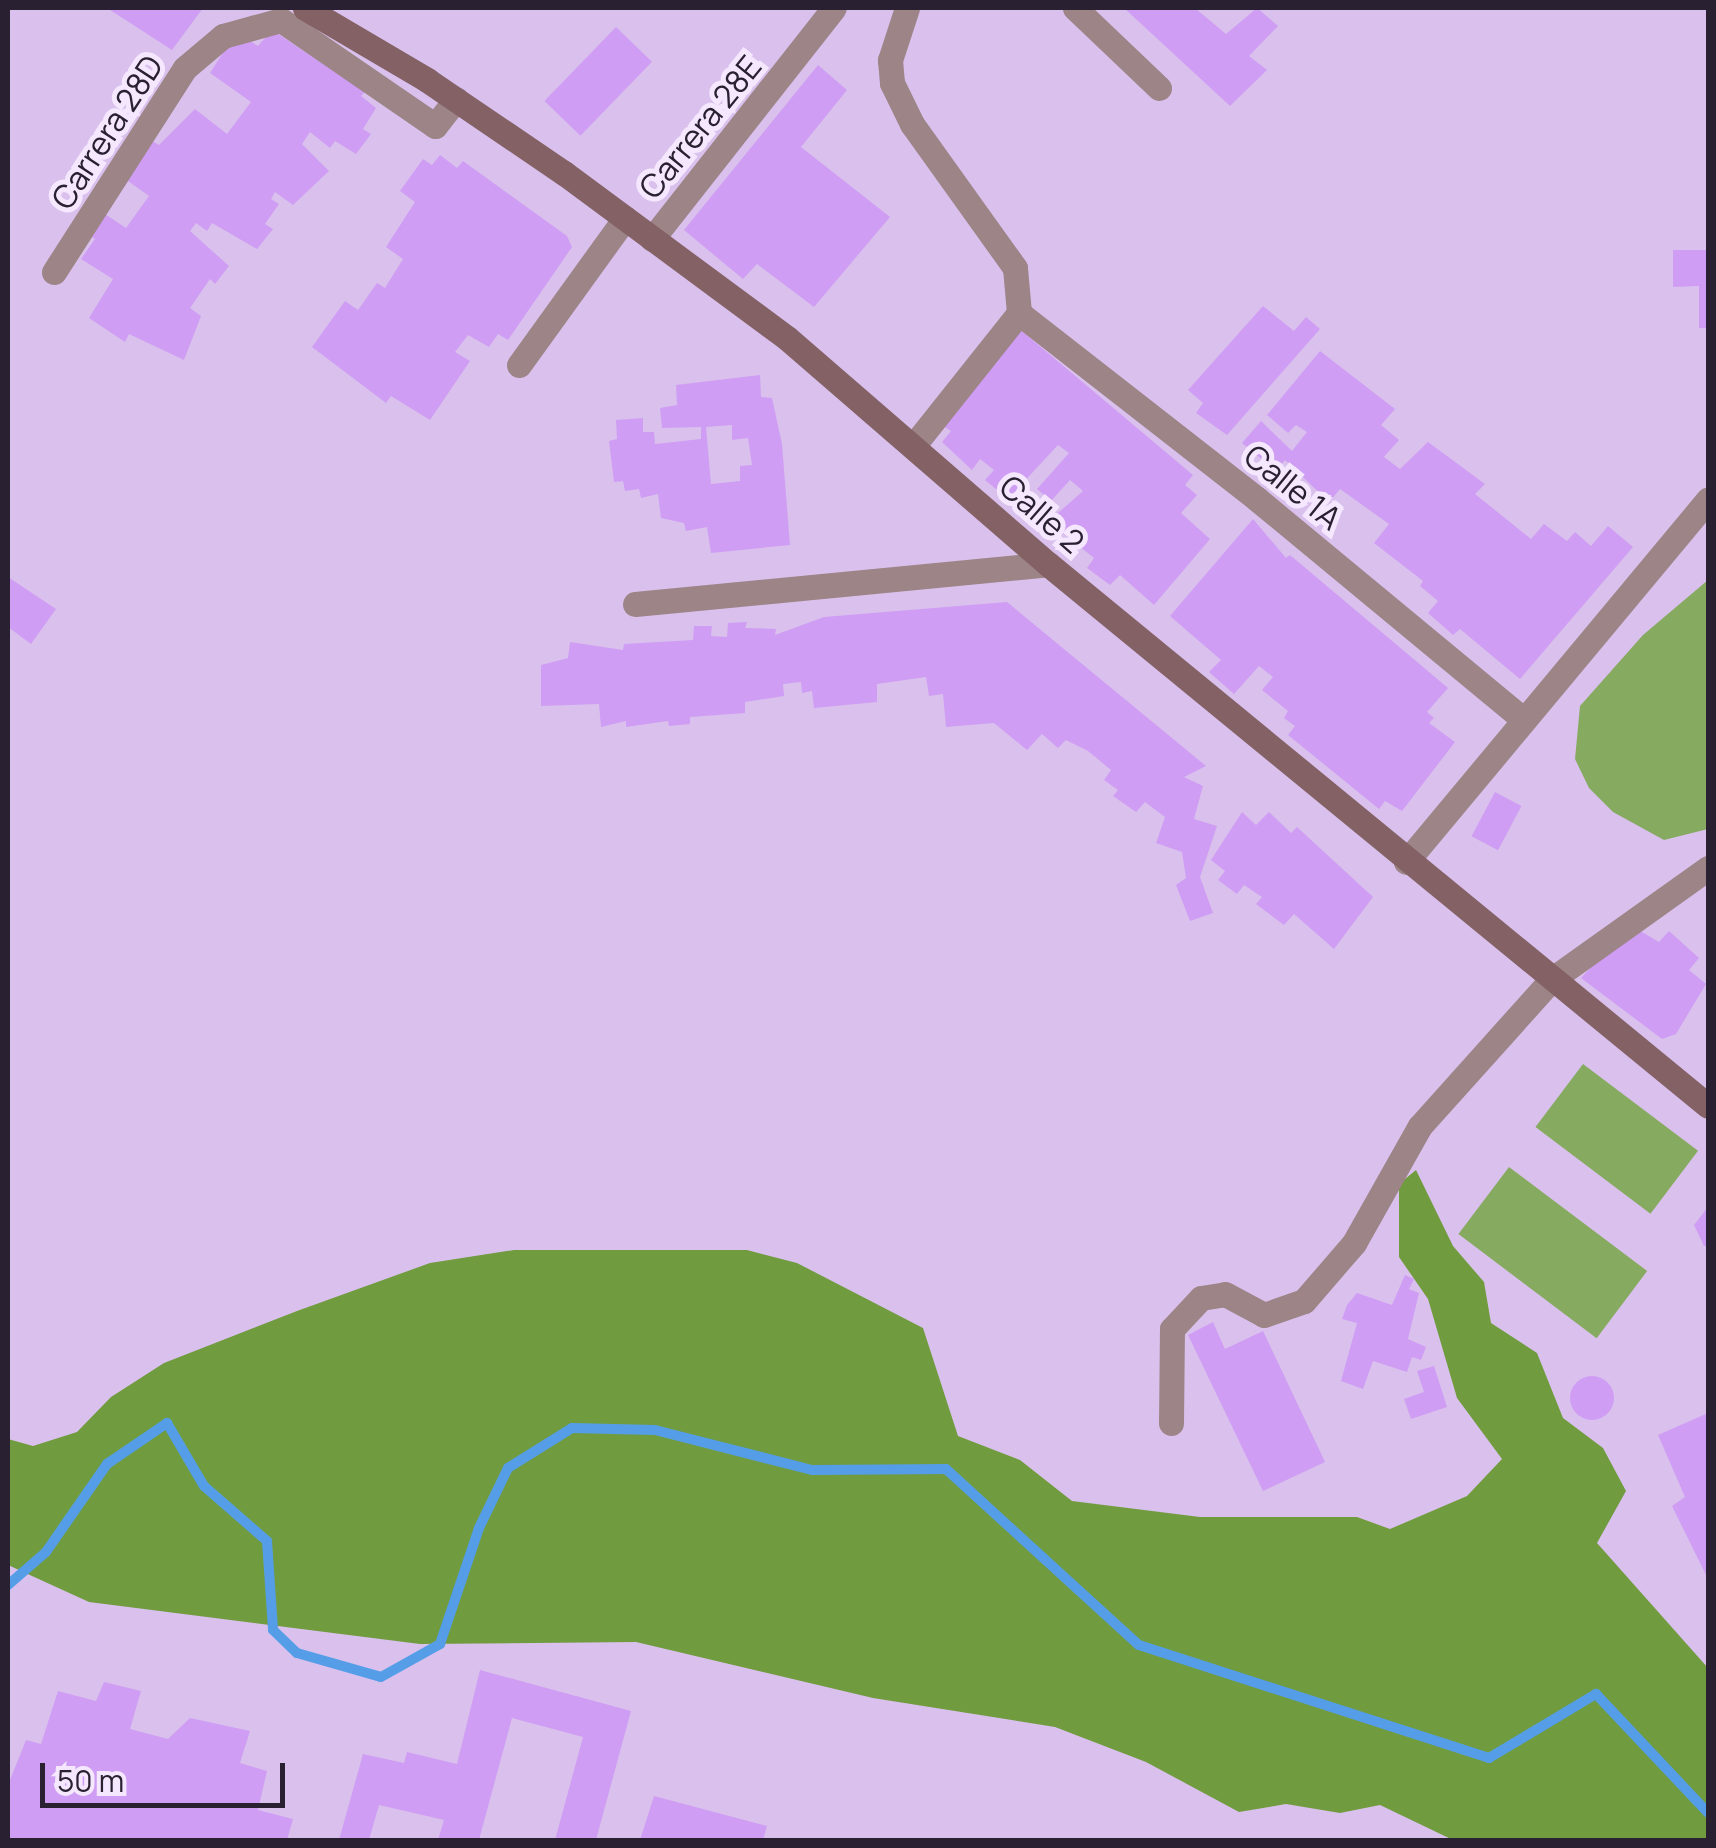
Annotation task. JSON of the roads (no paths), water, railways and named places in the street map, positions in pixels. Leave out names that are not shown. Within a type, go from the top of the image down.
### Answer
[{"type":"street","name":"Calle 2","points":[[305,8],[456,99],[787,338],[1048,564],[1406,862],[1708,1106]]},
{"type":"street","name":"Carrera 28E","points":[[652,238],[834,8]]},
{"type":"street","points":[[907,8],[890,60],[892,82],[912,124],[1014,268],[1018,313],[914,445]]},
{"type":"street","points":[[1075,8],[1160,88]]},
{"type":"street","name":"Carrera 28D","points":[[54,272],[185,68],[223,36],[281,20],[406,105]]},
{"type":"street","points":[[427,80],[406,105],[435,126],[456,99]]},
{"type":"street","name":"Carrera 28E","points":[[519,365],[625,218]]},
{"type":"street","name":"Calle 1A","points":[[1018,313],[1258,498],[1522,718]]},
{"type":"street","points":[[1406,862],[1708,499]]},
{"type":"street","points":[[635,604],[1048,564]]},
{"type":"street","points":[[1172,1423],[1172,1329],[1200,1298],[1225,1294],[1264,1315],[1304,1302],[1354,1243],[1420,1126],[1551,980],[1708,868]]},
{"type":"waterway","points":[[8,1585],[46,1552],[107,1464],[167,1423],[204,1486],[267,1541],[273,1630],[297,1653],[381,1677],[440,1644],[479,1528],[508,1468],[572,1428],[655,1430],[812,1470],[946,1469],[1139,1645],[1489,1758],[1596,1694],[1708,1813]]}]
